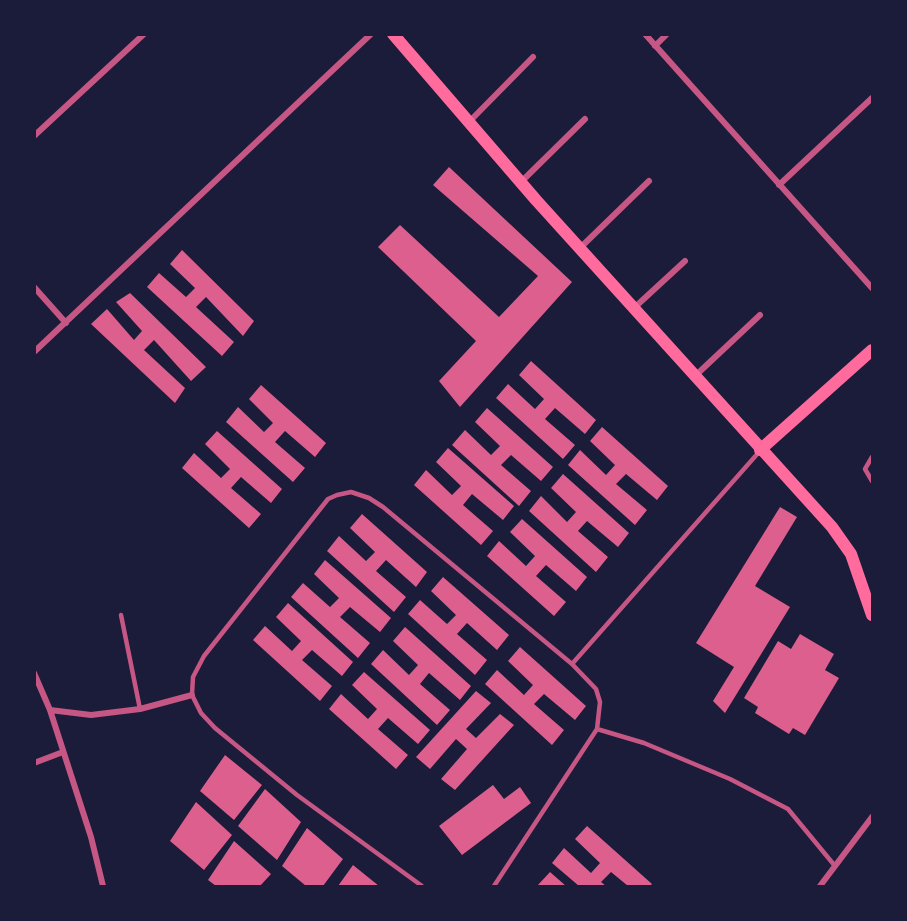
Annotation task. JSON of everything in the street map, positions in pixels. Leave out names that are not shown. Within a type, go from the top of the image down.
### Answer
[{"type":"main road","points":[[393,34],[633,309],[832,527],[852,554],[873,615]]},
{"type":"main road","points":[[760,450],[873,350]]},
{"type":"street","points":[[34,136],[144,34]]},
{"type":"street","points":[[34,352],[370,34]]},
{"type":"street","points":[[645,34],[873,288]]},
{"type":"street","points":[[655,46],[667,34]]},
{"type":"street","points":[[469,122],[533,57]]},
{"type":"street","points":[[779,185],[873,98]]},
{"type":"street","points":[[521,183],[585,119]]},
{"type":"street","points":[[580,249],[649,181]]},
{"type":"street","points":[[633,309],[685,261]]},
{"type":"street","points":[[34,287],[66,323]]},
{"type":"street","points":[[694,376],[760,315]]},
{"type":"street","points":[[34,673],[50,710],[91,837],[103,886]]},
{"type":"street","points":[[50,710],[91,715],[140,709],[192,695]]},
{"type":"street","points":[[34,763],[63,752]]},
{"type":"street","points":[[820,886],[873,817]]},
{"type":"lane","points":[[572,664],[760,450]]},
{"type":"lane","points":[[873,457],[865,469],[873,481]]},
{"type":"lane","points":[[422,886],[297,795],[214,729],[201,713],[192,695],[193,677],[204,656],[328,500],[351,492],[369,498],[383,507],[572,664],[596,689],[600,702],[597,729],[494,886]]},
{"type":"lane","points":[[121,615],[140,709]]},
{"type":"lane","points":[[597,729],[644,743],[719,774],[788,808],[820,844],[835,866]]},
{"type":"building","points":[[449,167],[572,282],[460,407],[439,381],[476,341],[378,247],[400,225],[499,317],[538,276],[433,185]]},
{"type":"building","points":[[182,250],[254,321],[243,336],[206,297],[196,307],[234,342],[222,356],[147,287],[159,273],[186,297],[195,288],[170,264]]},
{"type":"building","points":[[130,293],[206,367],[191,381],[154,340],[144,350],[185,388],[175,403],[91,324],[107,309],[134,340],[142,331],[116,302]]},
{"type":"building","points":[[531,361],[596,420],[585,434],[555,408],[545,419],[575,445],[563,459],[496,398],[508,384],[535,409],[544,399],[519,375]]},
{"type":"building","points":[[261,385],[326,443],[315,457],[285,431],[275,442],[305,468],[293,482],[226,422],[238,407],[264,432],[273,423],[249,399]]},
{"type":"building","points":[[487,408],[553,467],[541,481],[511,455],[501,465],[531,491],[519,506],[452,445],[465,430],[491,455],[500,446],[475,422]]},
{"type":"building","points":[[602,427],[668,486],[657,500],[626,474],[616,484],[647,510],[635,525],[568,465],[580,450],[606,475],[615,465],[590,441]]},
{"type":"building","points":[[217,431],[282,489],[271,503],[241,477],[231,488],[261,514],[249,528],[182,468],[194,453],[221,478],[230,469],[205,444]]},
{"type":"building","points":[[448,448],[514,506],[503,520],[472,494],[463,505],[493,531],[481,545],[414,485],[426,470],[452,495],[461,486],[436,462]]},
{"type":"building","points":[[563,474],[629,533],[618,547],[587,521],[578,531],[608,557],[596,572],[529,511],[541,496],[567,522],[576,512],[551,488]]},
{"type":"building","points":[[780,507],[797,517],[755,586],[790,607],[725,713],[713,701],[734,667],[696,643]]},
{"type":"building","points":[[362,514],[427,572],[416,587],[386,560],[376,571],[406,597],[394,612],[327,551],[339,536],[366,561],[375,552],[350,528]]},
{"type":"building","points":[[522,519],[587,577],[576,591],[546,565],[536,576],[566,602],[554,616],[487,556],[499,541],[526,566],[535,556],[510,532]]},
{"type":"building","points":[[325,560],[391,618],[380,632],[350,607],[340,617],[370,643],[358,658],[291,597],[303,583],[330,607],[339,598],[314,574]]},
{"type":"building","points":[[443,577],[509,635],[497,650],[467,623],[457,634],[487,660],[475,675],[408,614],[420,600],[447,624],[456,615],[431,591]]},
{"type":"building","points":[[288,603],[353,662],[342,676],[312,650],[302,660],[332,686],[320,701],[253,640],[265,626],[292,651],[301,641],[276,617]]},
{"type":"building","points":[[405,627],[471,686],[460,700],[429,673],[420,684],[450,710],[437,725],[371,664],[383,650],[409,675],[418,665],[393,641]]},
{"type":"building","points":[[800,634],[834,654],[825,670],[839,678],[805,735],[793,728],[789,734],[755,713],[758,707],[744,698],[778,641],[791,649]]},
{"type":"building","points":[[520,647],[586,706],[575,720],[544,694],[534,704],[564,730],[552,745],[485,684],[497,670],[524,695],[533,685],[508,661]]},
{"type":"building","points":[[364,672],[430,730],[418,744],[388,718],[378,729],[408,755],[396,769],[329,709],[341,694],[368,719],[377,709],[352,685]]},
{"type":"building","points":[[476,691],[491,703],[466,729],[476,738],[500,714],[514,725],[455,790],[441,779],[467,749],[456,739],[430,769],[416,757]]},
{"type":"building","points":[[225,755],[262,785],[234,820],[200,791]]},
{"type":"building","points":[[493,785],[504,799],[520,787],[531,803],[462,855],[439,826]]},
{"type":"building","points":[[265,789],[301,822],[277,860],[238,826]]},
{"type":"building","points":[[196,802],[232,835],[204,870],[170,841]]},
{"type":"building","points":[[587,826],[652,884],[650,886],[628,886],[611,872],[601,882],[606,886],[579,886],[552,863],[564,848],[591,873],[600,863],[575,839]]},
{"type":"building","points":[[307,828],[343,859],[323,886],[306,886],[282,866]]},
{"type":"building","points":[[234,841],[271,874],[260,886],[216,886],[208,880]]},
{"type":"building","points":[[353,865],[379,886],[338,886]]},
{"type":"building","points":[[550,872],[566,886],[537,886]]}]
